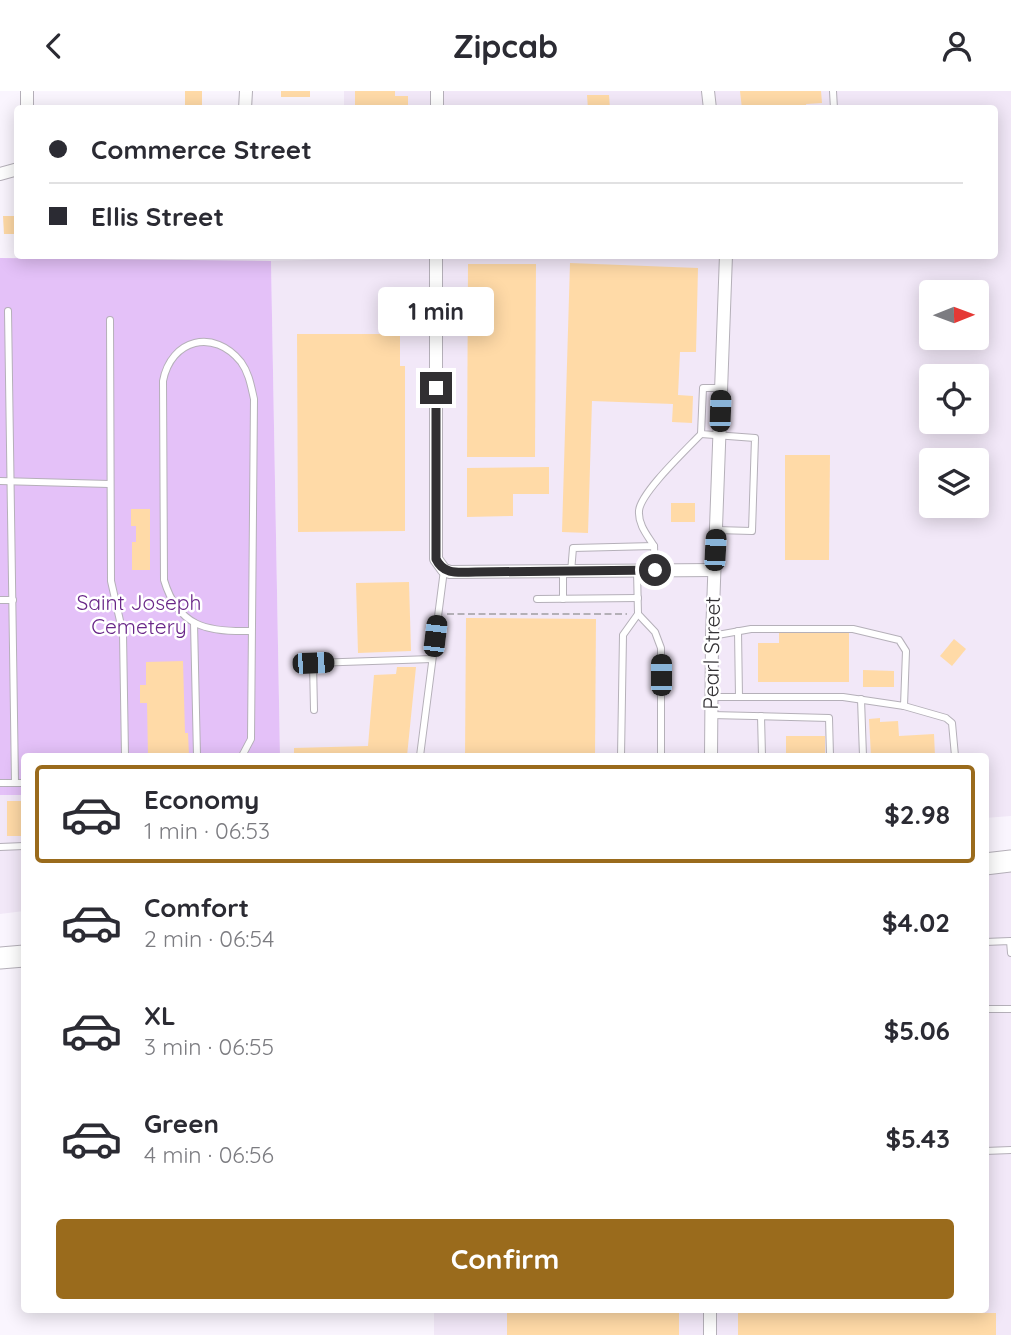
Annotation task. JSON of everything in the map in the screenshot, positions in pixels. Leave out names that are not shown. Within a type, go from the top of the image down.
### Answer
[{"type":"main road","points":[[989,864],[1011,861]]},
{"type":"main road","points":[[0,958],[21,956]]},
{"type":"street","points":[[436,259],[436,559],[444,570],[714,571]]},
{"type":"street","name":"Pearl Street","points":[[711,753],[712,636],[726,259]]},
{"type":"street","points":[[710,1313],[710,1335]]},
{"type":"lane","points":[[8,311],[15,783]]},
{"type":"lane","points":[[110,320],[111,581],[123,634],[125,753]]},
{"type":"lane","points":[[244,753],[251,739],[254,399],[250,379],[242,364],[230,351],[217,344],[201,341],[187,345],[174,355],[166,367],[162,397],[164,580],[174,605],[194,624],[217,631],[250,631]]},
{"type":"lane","points":[[0,362],[9,363]]},
{"type":"lane","points":[[655,570],[654,546],[643,528],[639,512],[644,497],[701,434],[703,388],[721,388]]},
{"type":"lane","points":[[701,434],[755,437],[752,531],[716,530]]},
{"type":"lane","points":[[0,481],[109,484]]},
{"type":"lane","points":[[563,599],[573,548],[654,546]]},
{"type":"lane","points":[[420,753],[444,570]]},
{"type":"lane","points":[[621,753],[623,635],[638,614],[638,571]]},
{"type":"lane","points":[[537,599],[638,598]]},
{"type":"lane","points":[[0,600],[13,600]]},
{"type":"lane","points":[[638,614],[655,632],[661,647],[661,753]]},
{"type":"lane","points":[[194,624],[197,753]]},
{"type":"lane","points":[[712,636],[751,629],[853,629],[899,640],[906,652],[904,706]]},
{"type":"lane","points":[[738,631],[738,697]]},
{"type":"lane","points":[[314,710],[313,663],[432,659]]},
{"type":"lane","points":[[711,697],[843,697],[904,706],[946,718],[952,723],[955,753]]},
{"type":"lane","points":[[861,699],[863,753]]},
{"type":"lane","points":[[711,715],[829,718],[830,753]]},
{"type":"lane","points":[[761,716],[762,753]]},
{"type":"lane","points":[[0,783],[21,783]]},
{"type":"lane","points":[[0,847],[21,846]]},
{"type":"lane","points":[[989,941],[1010,941],[1011,953]]},
{"type":"lane","points":[[989,1009],[1011,1009]]},
{"type":"lane","points":[[989,1151],[1011,1150]]},
{"type":"path","points":[[456,614],[638,614]]},
{"type":"shaded area","points":[[344,91],[1011,91],[1011,816],[989,818],[989,753],[280,753],[271,261],[998,259],[998,105],[344,105]]},
{"type":"shaded area","points":[[0,795],[21,795],[21,911],[0,914]]},
{"type":"shaded area","points":[[1011,870],[1011,1335],[434,1335],[434,1313],[989,1313],[989,873]]},
{"type":"green space","name":"Saint Joseph Cemetery","points":[[0,258],[271,261],[280,753],[21,753],[21,795],[0,795]]},
{"type":"building","points":[[185,91],[202,91],[202,105],[185,105]]},
{"type":"building","points":[[281,91],[310,91],[310,97],[281,97]]},
{"type":"building","points":[[355,91],[395,91],[395,96],[408,96],[408,105],[355,105]]},
{"type":"building","points":[[740,91],[821,91],[822,103],[742,105]]},
{"type":"building","points":[[587,95],[609,95],[610,105],[588,105]]},
{"type":"building","points":[[3,216],[14,216],[14,234],[4,234]]},
{"type":"building","points":[[570,263],[698,268],[696,352],[680,352],[678,395],[693,396],[692,423],[672,422],[673,404],[592,401],[588,533],[562,532]]},
{"type":"building","points":[[468,264],[536,264],[535,457],[467,457]]},
{"type":"building","points":[[297,334],[400,334],[400,366],[405,366],[405,531],[298,532]]},
{"type":"building","points":[[785,455],[830,455],[829,560],[785,560]]},
{"type":"building","points":[[549,467],[549,494],[513,494],[513,516],[467,517],[467,468]]},
{"type":"building","points":[[671,503],[695,503],[695,522],[671,522]]},
{"type":"building","points":[[131,509],[150,509],[150,570],[132,570],[132,542],[136,542],[136,526],[131,526]]},
{"type":"building","points":[[409,582],[411,651],[358,653],[356,583]]},
{"type":"building","points":[[466,618],[596,619],[595,753],[465,753]]},
{"type":"building","points":[[779,633],[849,633],[849,682],[758,682],[758,643],[779,643]]},
{"type":"building","points":[[954,639],[966,649],[952,666],[940,656]]},
{"type":"building","points":[[183,661],[185,733],[188,733],[189,753],[148,753],[147,703],[140,703],[140,685],[146,685],[146,662]]},
{"type":"building","points":[[397,667],[416,667],[407,753],[294,753],[294,748],[368,746],[374,675],[396,674]]},
{"type":"building","points":[[863,670],[894,671],[894,687],[863,687]]},
{"type":"building","points":[[880,718],[880,722],[898,721],[899,736],[934,734],[935,753],[871,753],[869,719]]},
{"type":"building","points":[[786,736],[825,736],[825,753],[786,753]]},
{"type":"building","points":[[7,801],[21,801],[21,836],[7,836]]},
{"type":"building","points":[[507,1313],[679,1313],[679,1335],[507,1335]]},
{"type":"building","points":[[738,1313],[996,1313],[996,1335],[738,1335]]},
{"type":"route","points":[[436,388],[436,559],[439,566],[450,572],[655,570]]}]
